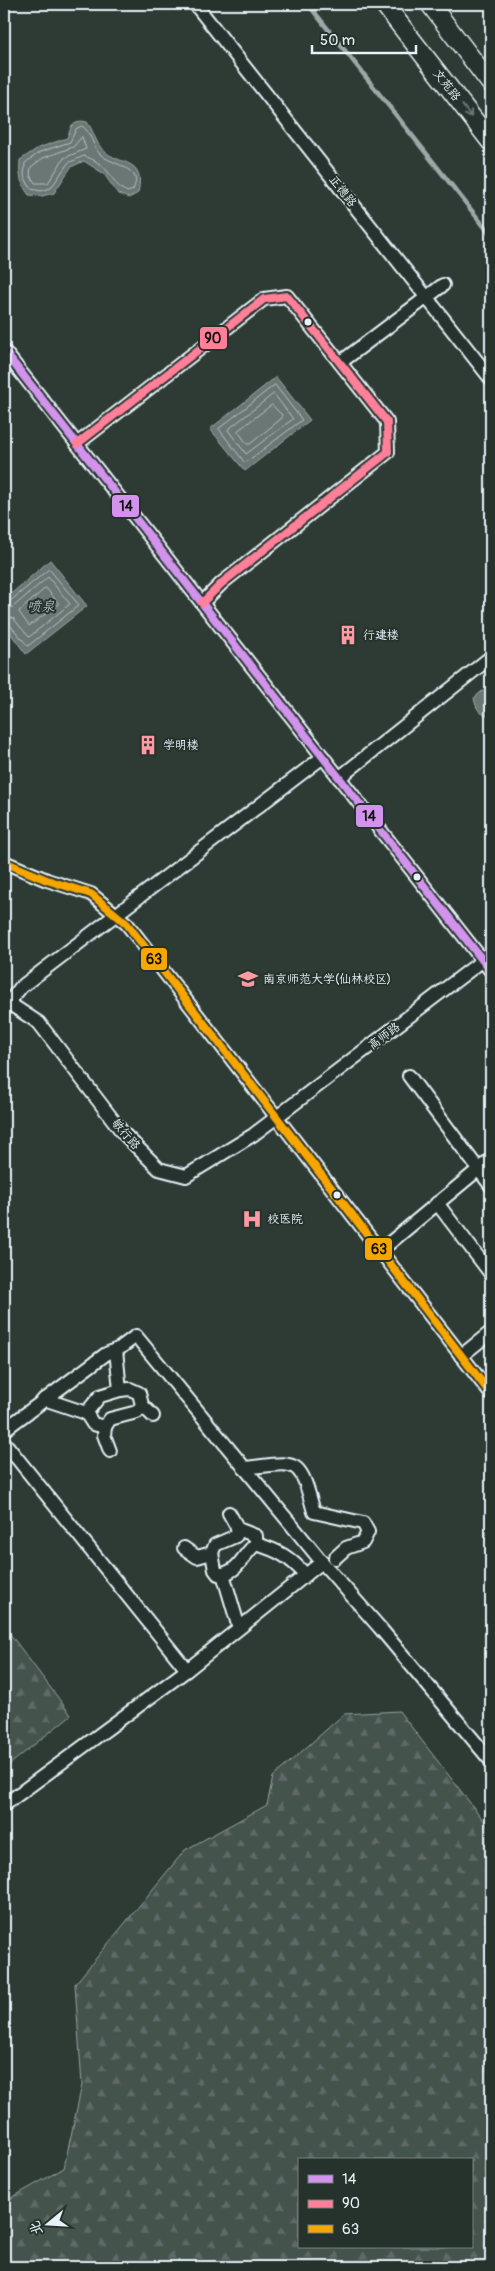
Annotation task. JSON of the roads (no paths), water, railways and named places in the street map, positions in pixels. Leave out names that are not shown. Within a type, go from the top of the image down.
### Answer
[{"type":"main road","name":"文苑路","points":[[384,4],[491,142]]},
{"type":"main road","points":[[430,4],[491,84]]},
{"type":"street","name":"正德路","points":[[195,4],[491,379]]},
{"type":"street","points":[[341,362],[443,285]]},
{"type":"street","points":[[77,444],[264,299],[287,296],[341,362],[387,422],[388,452],[222,583],[202,603]]},
{"type":"street","points":[[4,351],[339,778],[487,957],[491,971]]},
{"type":"street","points":[[339,778],[491,657]]},
{"type":"street","points":[[6,1001],[116,914],[323,757]]},
{"type":"street","points":[[4,862],[47,880],[91,894],[127,924],[491,1394]]},
{"type":"street","name":"高师路","points":[[277,1118],[487,957]]},
{"type":"street","name":"敏行路","points":[[6,1001],[39,1023],[123,1133],[159,1169],[186,1176],[253,1136],[277,1118]]},
{"type":"street","points":[[409,1076],[491,1186]]},
{"type":"street","points":[[380,1250],[491,1159]]},
{"type":"street","points":[[437,1203],[491,1274]]},
{"type":"street","points":[[461,1356],[491,1332]]},
{"type":"street","points":[[4,1430],[106,1354],[116,1350],[136,1336],[322,1562],[491,1761]]},
{"type":"street","points":[[116,1350],[120,1390]]},
{"type":"street","points":[[86,1412],[100,1396],[130,1389],[139,1393],[142,1404],[153,1416]]},
{"type":"street","points":[[44,1399],[86,1412],[93,1424],[105,1427]]},
{"type":"street","points":[[110,1451],[104,1435],[105,1427],[110,1419],[137,1412],[142,1404]]},
{"type":"street","points":[[4,1442],[187,1670]]},
{"type":"street","points":[[244,1468],[289,1463],[302,1472],[314,1512],[363,1523],[368,1532],[363,1542],[346,1548],[335,1558]]},
{"type":"street","points":[[229,1513],[238,1529],[256,1536],[256,1544]]},
{"type":"street","points":[[238,1529],[236,1536],[215,1545],[212,1553],[215,1570],[218,1574],[236,1569],[246,1552],[256,1544]]},
{"type":"street","points":[[256,1544],[277,1550],[291,1558],[306,1575]]},
{"type":"street","points":[[184,1548],[197,1557],[212,1553]]},
{"type":"street","points":[[4,1805],[187,1670],[322,1562]]},
{"type":"street","points":[[223,1574],[239,1628]]},
{"type":"water","points":[[81,121],[87,122],[103,150],[135,168],[140,182],[138,193],[129,198],[118,194],[104,174],[84,161],[71,167],[54,193],[42,196],[29,195],[21,179],[20,160],[38,148],[67,138],[72,125]]},
{"type":"water","points":[[276,377],[310,420],[245,471],[210,429]]},
{"type":"water","name":"喷泉","points":[[50,560],[87,606],[26,654],[4,625],[4,600]]},
{"type":"water","points":[[491,687],[491,717],[479,711],[474,698]]},
{"type":"waterway","points":[[308,4],[491,235]]},
{"type":"place","name":"行建楼","points":[[348,635]]},
{"type":"place","name":"学明楼","points":[[148,745]]},
{"type":"place","name":"南京师范大学(仙林校区)","points":[[248,979]]},
{"type":"place","name":"校医院","points":[[252,1219]]}]
